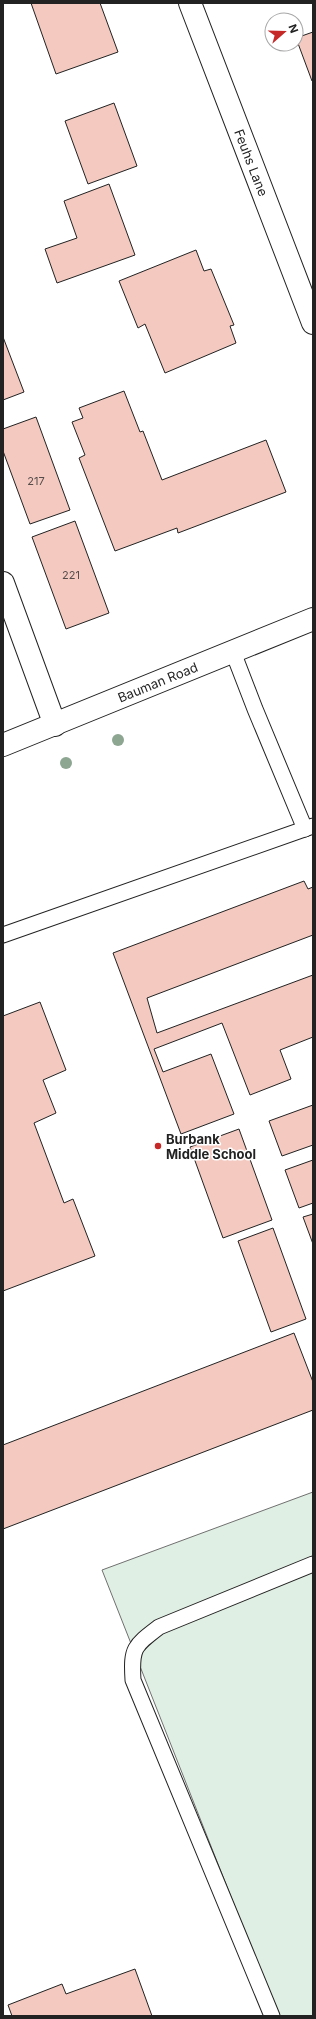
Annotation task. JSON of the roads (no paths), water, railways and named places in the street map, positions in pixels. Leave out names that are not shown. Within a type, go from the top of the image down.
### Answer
[{"type":"street","name":"Feuhs Lane","points":[[190,3],[313,323]]},
{"type":"street","points":[[3,583],[55,725]]},
{"type":"street","name":"Bauman Road","points":[[3,745],[313,619]]},
{"type":"lane","points":[[3,935],[309,828],[255,709],[233,652]]},
{"type":"lane","points":[[272,2016],[133,1680],[132,1660],[138,1643],[159,1626],[313,1564]]},
{"type":"place","name":"Burbank Middle School","points":[[158,1146]]}]
